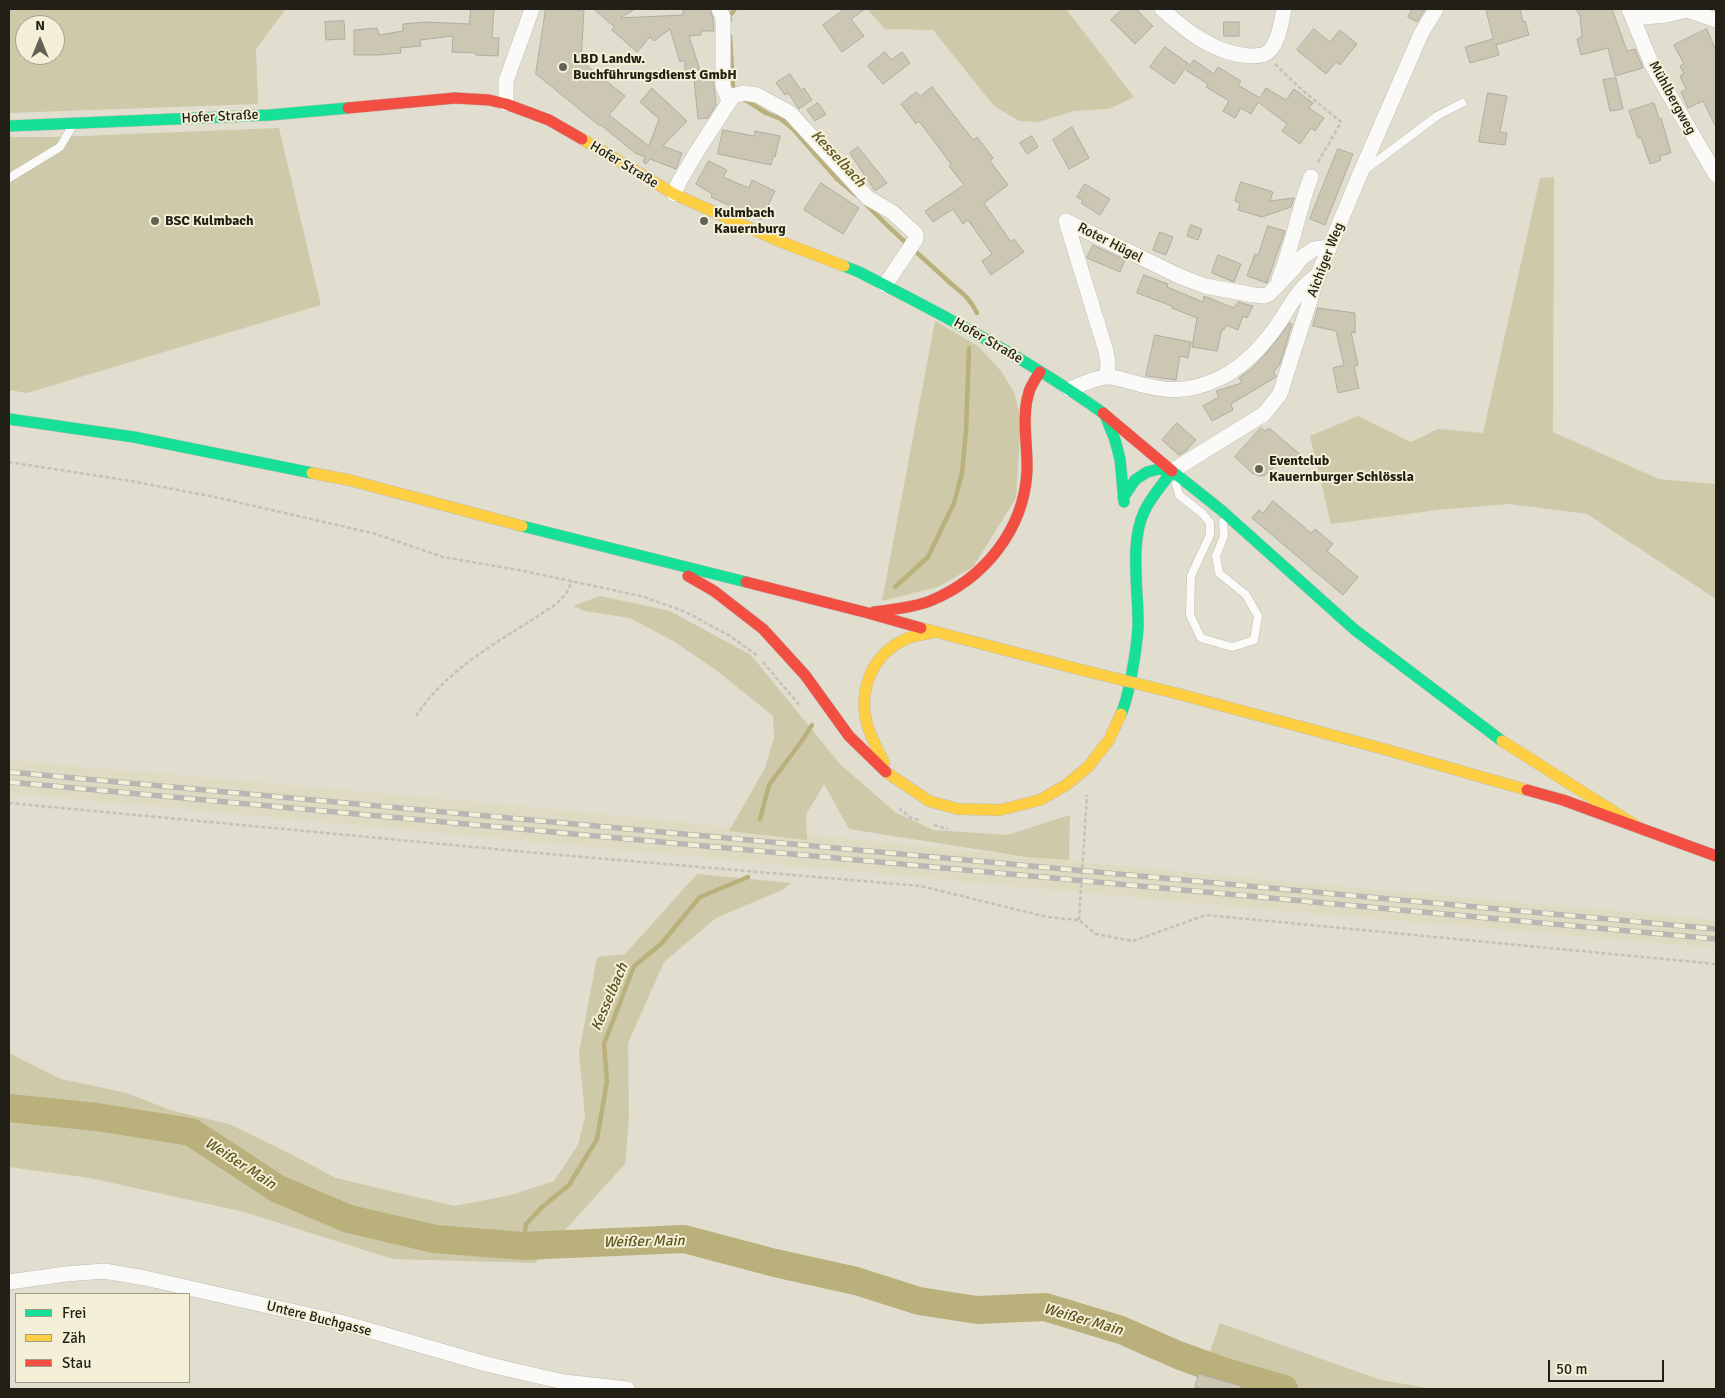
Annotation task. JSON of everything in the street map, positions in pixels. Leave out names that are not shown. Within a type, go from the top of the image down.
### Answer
[{"type":"main road","name":"Hofer Straße","points":[[9,126],[270,115],[455,98],[489,100],[506,104],[549,120],[674,194],[779,241],[859,272],[970,329],[1069,389],[1221,510],[1355,630],[1499,739],[1635,825]]},
{"type":"main road","points":[[868,613],[929,601],[966,581],[990,561],[1007,539],[1021,508],[1027,474],[1028,394],[1040,372]]},
{"type":"main road","points":[[1104,415],[1115,440],[1120,459],[1123,498],[1136,577]]},
{"type":"main road","points":[[9,419],[134,436],[349,480],[666,563],[868,613],[934,632],[1175,693],[1380,748],[1563,800],[1716,856]]},
{"type":"main road","points":[[666,563],[714,591],[763,629],[805,675],[849,736],[889,775],[929,801],[958,809],[1000,810],[1040,800],[1066,785],[1088,767],[1109,740],[1123,710],[1133,664],[1138,628],[1136,577],[1138,532],[1144,512],[1172,471],[1159,469],[1148,472],[1135,480],[1123,498]]},
{"type":"main road","points":[[889,775],[866,722],[862,699],[868,676],[883,654],[905,640],[934,632]]},
{"type":"street","points":[[506,104],[506,81],[532,9]]},
{"type":"street","points":[[720,9],[723,17],[723,86],[735,96],[757,95],[790,113],[868,198],[892,212],[916,234],[916,239],[884,285]]},
{"type":"street","points":[[1162,9],[1190,33],[1213,46],[1236,55],[1255,56],[1267,53],[1274,44],[1284,9]]},
{"type":"street","name":"Aichiger Weg","points":[[1172,471],[1264,414],[1280,394],[1318,275],[1421,34],[1436,9]]},
{"type":"street","name":"Mühlbergweg","points":[[1716,20],[1687,10],[1666,15],[1631,13],[1652,66],[1716,175]]},
{"type":"street","points":[[674,194],[692,160],[735,96]]},
{"type":"street","points":[[1276,287],[1285,265],[1303,196],[1311,177]]},
{"type":"street","name":"Roter Hügel","points":[[1107,376],[1108,363],[1099,326],[1066,221],[1154,265],[1204,286],[1264,296],[1276,287],[1293,269],[1300,258],[1314,249],[1330,247]]},
{"type":"street","points":[[1069,389],[1107,376],[1173,391],[1194,388],[1221,378],[1250,359],[1284,315],[1292,300],[1301,289],[1318,275]]},
{"type":"street","name":"Untere Buchgasse","points":[[9,1282],[104,1271],[144,1278],[344,1324],[486,1364],[564,1382],[627,1389]]},
{"type":"lane","points":[[1360,174],[1438,116],[1462,103]]},
{"type":"lane","points":[[9,178],[60,148],[73,124]]},
{"type":"lane","points":[[1172,471],[1179,495],[1203,514],[1210,523],[1210,535],[1191,576],[1190,615],[1201,638],[1232,647],[1254,640],[1258,616],[1246,595],[1219,573],[1216,556],[1224,536],[1221,510]]},
{"type":"path","points":[[1267,53],[1279,69],[1341,122],[1311,177]]},
{"type":"path","points":[[9,462],[131,481],[215,497],[376,534],[444,557],[524,571]]},
{"type":"path","points":[[416,716],[427,698],[470,661],[556,604],[566,594],[572,581]]},
{"type":"path","points":[[1079,920],[1086,797]]},
{"type":"path","points":[[9,803],[518,851],[921,886],[1047,917],[1079,920],[1096,934],[1133,941],[1206,914],[1716,964]]},
{"type":"shaded area","points":[[9,9],[286,9],[256,49],[258,104],[9,113]]},
{"type":"shaded area","points":[[867,9],[1066,9],[1134,97],[1109,109],[1074,111],[1038,122],[1019,121],[994,106],[933,30],[885,29]]},
{"type":"shaded area","name":"BSC Kulmbach","points":[[279,128],[321,305],[27,393],[9,390],[9,137],[55,137]]},
{"type":"shaded area","points":[[1554,177],[1553,432],[1659,479],[1716,484],[1716,599],[1587,514],[1509,504],[1438,510],[1331,524],[1310,436],[1358,416],[1411,442],[1438,429],[1483,433],[1540,178]]},
{"type":"shaded area","points":[[935,321],[978,346],[1001,371],[1014,392],[1021,419],[1016,498],[973,567],[938,587],[882,601]]},
{"type":"shaded area","points":[[600,596],[670,611],[751,655],[840,764],[895,812],[933,830],[1007,835],[1070,815],[1069,860],[1026,857],[849,829],[824,784],[806,815],[807,840],[729,831],[765,768],[774,738],[773,716],[716,670],[673,641],[630,618],[584,611],[573,606]]},
{"type":"shaded area","points":[[9,760],[480,802],[1196,873],[1716,920],[1716,948],[1193,903],[9,793]]},
{"type":"shaded area","points":[[697,874],[792,883],[782,890],[716,918],[664,962],[628,1043],[629,1119],[625,1164],[535,1263],[393,1259],[244,1212],[90,1178],[9,1167],[9,1053],[61,1079],[127,1093],[170,1110],[229,1124],[336,1178],[454,1206],[511,1195],[554,1181],[578,1145],[585,1117],[579,1053],[597,957],[625,954]]},
{"type":"shaded area","points":[[1220,1323],[1381,1380],[1434,1389],[1257,1389],[1257,1384],[1205,1366]]},
{"type":"building","points":[[471,9],[494,9],[492,38],[499,38],[498,56],[452,52],[453,36],[420,40],[421,46],[400,48],[401,53],[354,55],[354,30],[377,28],[379,35],[403,31],[403,24],[425,22],[469,24]]},
{"type":"building","name":"LBD Landw. Buchführungsdienst GmbH","points":[[546,9],[584,10],[581,61],[625,96],[609,115],[649,146],[659,119],[640,102],[652,88],[687,121],[663,146],[682,153],[676,169],[650,159],[646,164],[643,162],[645,157],[635,153],[536,74]]},
{"type":"building","points":[[594,9],[635,9],[620,18],[683,15],[683,9],[710,9],[714,31],[701,31],[701,35],[689,36],[699,67],[699,74],[685,75],[685,60],[680,62],[670,29],[654,41],[650,37],[637,52],[612,30],[614,27]]},
{"type":"building","points":[[845,9],[865,9],[851,19],[864,36],[842,52],[823,25]]},
{"type":"building","points":[[1123,9],[1136,9],[1153,26],[1135,44],[1111,20]]},
{"type":"building","points":[[1413,9],[1425,9],[1417,22],[1408,17]]},
{"type":"building","points":[[1486,9],[1520,9],[1529,35],[1496,45],[1499,55],[1470,63],[1465,47],[1493,39]]},
{"type":"building","points":[[1576,9],[1612,9],[1627,51],[1635,49],[1643,68],[1615,76],[1608,48],[1581,55],[1577,39],[1582,37],[1580,16]]},
{"type":"building","points":[[344,21],[345,39],[326,40],[325,22]]},
{"type":"building","points":[[1224,22],[1239,22],[1239,36],[1224,36]]},
{"type":"building","points":[[1314,29],[1330,42],[1340,30],[1357,44],[1340,65],[1336,62],[1326,74],[1297,50]]},
{"type":"building","points":[[1707,29],[1716,51],[1716,127],[1703,101],[1688,108],[1681,92],[1686,89],[1680,76],[1684,74],[1680,66],[1684,64],[1674,45]]},
{"type":"building","points":[[1165,47],[1189,64],[1174,84],[1150,67]]},
{"type":"building","points":[[885,52],[891,60],[902,52],[910,63],[883,84],[868,66]]},
{"type":"building","points":[[1194,60],[1214,74],[1218,67],[1241,81],[1238,85],[1260,98],[1266,88],[1286,100],[1294,89],[1313,103],[1309,108],[1324,118],[1315,131],[1311,128],[1300,144],[1282,131],[1287,124],[1258,102],[1251,114],[1241,108],[1235,118],[1223,111],[1229,101],[1206,87],[1208,84],[1187,71]]},
{"type":"building","points":[[790,74],[801,90],[804,88],[812,100],[799,109],[788,93],[785,95],[776,83]]},
{"type":"building","points":[[713,77],[716,105],[708,118],[698,119],[694,79]]},
{"type":"building","points":[[1616,78],[1623,109],[1610,111],[1603,80]]},
{"type":"building","points":[[932,87],[973,140],[977,137],[993,158],[990,161],[1008,185],[984,203],[1011,242],[1014,239],[1024,252],[991,275],[982,261],[992,254],[968,220],[963,224],[953,209],[933,222],[925,211],[964,185],[919,121],[916,124],[901,104],[916,92],[920,96]]},
{"type":"building","points":[[1488,93],[1507,96],[1500,132],[1507,133],[1505,145],[1479,142]]},
{"type":"building","points":[[818,103],[826,114],[815,121],[807,110]]},
{"type":"building","points":[[1654,103],[1659,119],[1661,118],[1671,153],[1660,156],[1661,160],[1650,164],[1641,137],[1638,138],[1629,111]]},
{"type":"building","points":[[1072,127],[1089,158],[1069,169],[1053,140]]},
{"type":"building","points":[[723,130],[754,136],[755,131],[780,136],[771,165],[718,154]]},
{"type":"building","points":[[1032,136],[1038,147],[1027,154],[1020,143]]},
{"type":"building","points":[[858,147],[887,183],[875,191],[850,153]]},
{"type":"building","points":[[1338,149],[1353,154],[1325,225],[1310,219]]},
{"type":"building","points":[[709,161],[727,170],[723,177],[749,188],[752,180],[775,191],[761,220],[711,197],[712,194],[696,184]]},
{"type":"building","points":[[1241,182],[1273,192],[1270,201],[1294,198],[1291,207],[1262,217],[1238,210],[1240,203],[1235,201]]},
{"type":"building","points":[[821,183],[859,208],[843,234],[804,210]]},
{"type":"building","points":[[1085,184],[1110,199],[1100,215],[1081,203],[1083,201],[1077,197]]},
{"type":"building","points":[[1191,225],[1202,229],[1198,240],[1187,236]]},
{"type":"building","points":[[1268,226],[1285,231],[1267,283],[1247,276],[1255,254],[1258,255]]},
{"type":"building","points":[[1160,232],[1173,237],[1166,255],[1153,250]]},
{"type":"building","points":[[1093,245],[1125,260],[1120,272],[1087,258]]},
{"type":"building","points":[[1218,255],[1241,264],[1234,282],[1212,273]]},
{"type":"building","points":[[1144,275],[1168,284],[1167,287],[1203,302],[1204,296],[1234,308],[1238,302],[1253,306],[1247,318],[1243,316],[1238,330],[1226,325],[1224,330],[1222,329],[1217,351],[1192,347],[1197,318],[1137,293]]},
{"type":"building","points":[[1318,308],[1355,313],[1355,333],[1351,332],[1358,365],[1354,366],[1359,388],[1338,393],[1333,368],[1344,365],[1336,331],[1313,326]]},
{"type":"building","points":[[1290,323],[1292,324],[1280,364],[1274,372],[1276,377],[1231,404],[1233,410],[1212,421],[1203,406],[1219,397],[1216,391],[1242,383],[1239,378],[1263,357]]},
{"type":"building","points":[[1155,335],[1191,342],[1188,358],[1180,356],[1176,380],[1146,376]]},
{"type":"building","points":[[1177,423],[1196,440],[1186,451],[1179,455],[1162,440]]},
{"type":"building","points":[[1261,428],[1265,431],[1269,428],[1302,456],[1282,467],[1278,463],[1265,475],[1260,476],[1252,473],[1235,457]]},
{"type":"building","points":[[1273,501],[1311,533],[1315,529],[1333,544],[1327,551],[1358,577],[1343,595],[1252,518],[1259,510],[1263,513]]},
{"type":"building","points":[[1199,1374],[1241,1386],[1241,1389],[1204,1389],[1195,1387]]},
{"type":"waterway","name":"Kesselbach","points":[[730,20],[729,17],[735,9]]},
{"type":"waterway","name":"Kesselbach","points":[[730,36],[733,88],[736,91]]},
{"type":"waterway","name":"Kesselbach","points":[[744,99],[766,113],[781,119],[793,129],[837,179],[856,195]]},
{"type":"waterway","name":"Kesselbach","points":[[865,203],[895,233],[964,295],[977,313]]},
{"type":"waterway","name":"Kesselbach","points":[[895,587],[928,557],[954,503],[962,473],[966,431],[969,348]]},
{"type":"waterway","name":"Kesselbach","points":[[760,819],[769,785],[812,725]]},
{"type":"waterway","name":"Kesselbach","points":[[523,1246],[526,1224],[541,1208],[569,1185],[597,1139],[607,1081],[604,1044],[634,966],[661,944],[700,897],[748,877]]},
{"type":"waterway","name":"Weißer Main","points":[[9,1108],[97,1117],[191,1132],[278,1189],[349,1219],[435,1239],[523,1246],[684,1239],[775,1263],[856,1281],[919,1301],[977,1310],[1045,1307],[1121,1330],[1178,1355],[1222,1371],[1284,1389]]},
{"type":"railway","points":[[9,772],[1716,929]]},
{"type":"railway","points":[[9,782],[1716,939]]},
{"type":"traffic: fast","points":[[9,126],[270,115],[348,108]]},
{"type":"traffic: fast","points":[[844,266],[859,272],[984,338],[1044,374],[1103,413]]},
{"type":"traffic: fast","points":[[1105,415],[1120,459],[1124,502]]},
{"type":"traffic: fast","points":[[9,419],[134,437],[312,473]]},
{"type":"traffic: fast","points":[[1123,498],[1135,480],[1147,472],[1159,469],[1172,471],[1221,510],[1355,630],[1502,741]]},
{"type":"traffic: fast","points":[[1121,714],[1130,684],[1138,627],[1136,553],[1139,525],[1150,502],[1172,471]]},
{"type":"traffic: fast","points":[[522,526],[746,582]]},
{"type":"traffic: slow","points":[[582,139],[674,194],[779,241],[844,266]]},
{"type":"traffic: slow","points":[[312,473],[349,480],[522,526]]},
{"type":"traffic: slow","points":[[921,628],[1078,669]]},
{"type":"traffic: slow","points":[[884,763],[870,734],[865,712],[864,699],[870,675],[883,655],[893,647],[911,637],[934,632]]},
{"type":"traffic: slow","points":[[1078,669],[1175,693]]},
{"type":"traffic: slow","points":[[1175,693],[1527,790]]},
{"type":"traffic: slow","points":[[886,772],[929,801],[958,809],[1000,810],[1040,800],[1066,785],[1088,767],[1109,740],[1121,714]]},
{"type":"traffic: slow","points":[[1502,741],[1635,825]]},
{"type":"traffic: jam","points":[[348,108],[455,98],[489,100],[506,104],[549,120],[582,139]]},
{"type":"traffic: jam","points":[[874,612],[917,605],[950,592],[968,580],[998,550],[1018,513],[1024,493],[1027,471],[1025,411],[1029,392],[1040,372]]},
{"type":"traffic: jam","points":[[1103,413],[1172,471]]},
{"type":"traffic: jam","points":[[688,576],[714,591],[763,629],[805,675],[849,736],[886,772]]},
{"type":"traffic: jam","points":[[746,582],[921,628]]},
{"type":"traffic: jam","points":[[1527,790],[1563,800],[1716,856]]},
{"type":"place","name":"LBD Landw. Buchführungsdienst GmbH","points":[[563,67]]},
{"type":"place","name":"BSC Kulmbach","points":[[155,221]]},
{"type":"place","name":"Kulmbach Kauernburg","points":[[704,221]]},
{"type":"place","name":"Eventclub Kauernburger Schlössla","points":[[1259,469]]}]
